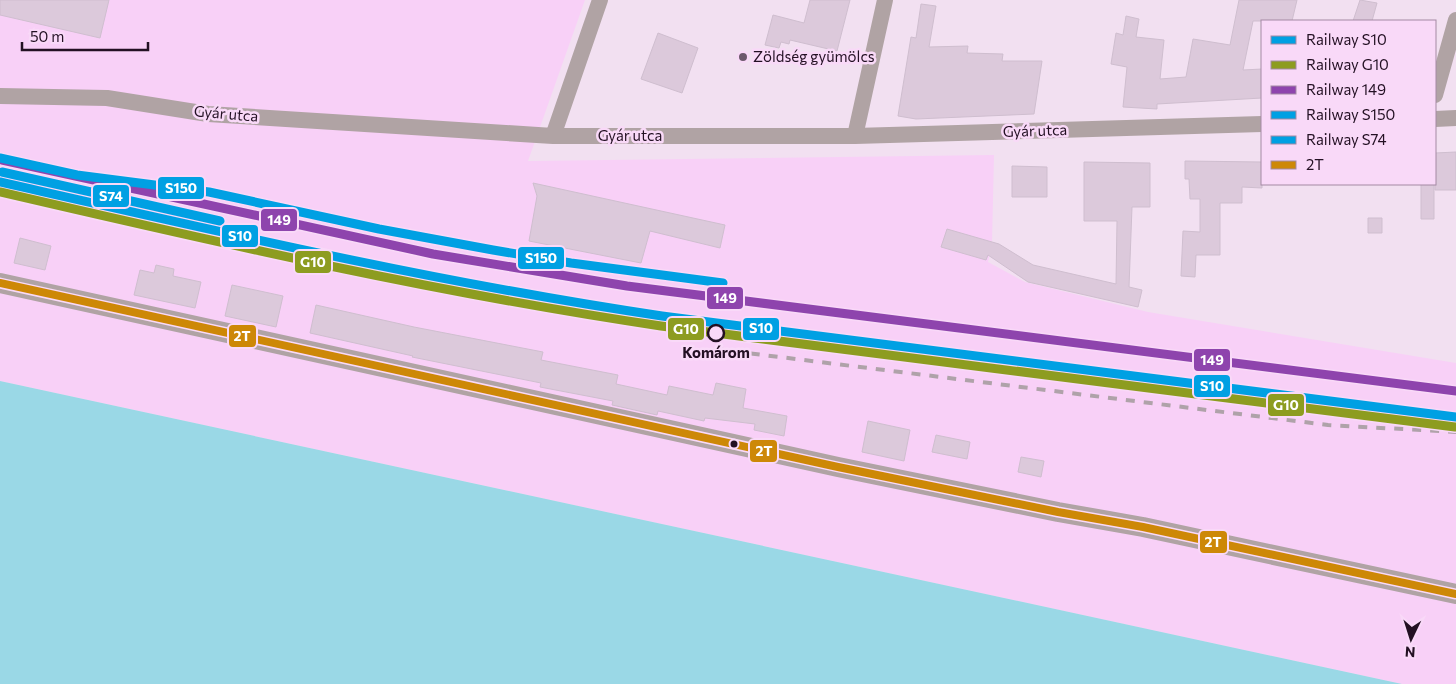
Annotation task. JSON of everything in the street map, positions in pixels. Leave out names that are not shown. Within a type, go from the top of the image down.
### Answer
[{"type":"street","points":[[553,136],[600,0]]},
{"type":"street","points":[[855,136],[884,0]]},
{"type":"street","points":[[1436,91],[1456,20]]},
{"type":"street","name":"Gyár utca","points":[[0,96],[107,98],[208,114],[553,136],[855,136],[1261,124]]},
{"type":"street","points":[[1436,119],[1456,118]]},
{"type":"street","points":[[0,283],[828,465],[1058,512],[1143,527],[1456,594]]},
{"type":"shaded area","points":[[0,0],[585,0],[528,161],[994,155],[992,243],[988,262],[1025,282],[1148,312],[1456,363],[1456,684],[1402,684],[0,381]]},
{"type":"water","points":[[0,381],[1402,684],[0,684]]},
{"type":"building","points":[[0,0],[109,0],[100,38],[0,15]]},
{"type":"building","points":[[810,0],[850,0],[837,51],[790,40],[789,44],[781,42],[779,48],[765,45],[773,15],[804,23]]},
{"type":"building","points":[[1239,0],[1297,0],[1292,20],[1253,21],[1243,70],[1261,69],[1261,98],[1157,104],[1157,109],[1123,107],[1127,67],[1111,64],[1116,33],[1123,35],[1126,16],[1139,19],[1136,37],[1164,40],[1160,79],[1186,77],[1193,39],[1230,45]]},
{"type":"building","points":[[1360,0],[1377,3],[1372,20],[1353,20]]},
{"type":"building","points":[[921,4],[936,6],[929,47],[968,46],[967,53],[1003,54],[1002,61],[1042,61],[1034,114],[916,119],[898,116],[911,37],[916,38]]},
{"type":"building","points":[[658,33],[698,48],[682,93],[641,79]]},
{"type":"building","points":[[1456,152],[1456,190],[1435,190],[1436,153]]},
{"type":"building","points":[[1185,161],[1261,162],[1262,188],[1242,187],[1242,203],[1220,203],[1220,255],[1196,255],[1195,277],[1181,276],[1183,231],[1200,232],[1200,199],[1190,199],[1189,179],[1185,179]]},
{"type":"building","points":[[1084,162],[1150,163],[1150,207],[1132,207],[1129,287],[1142,290],[1138,307],[1028,282],[988,255],[986,260],[941,247],[947,229],[999,244],[1033,265],[1116,284],[1117,221],[1084,221]]},
{"type":"building","points":[[1012,166],[1047,167],[1047,197],[1012,197]]},
{"type":"building","points":[[533,183],[725,225],[720,248],[650,231],[641,263],[529,241],[537,196]]},
{"type":"building","points":[[1421,185],[1434,185],[1434,219],[1421,219]]},
{"type":"building","points":[[1368,218],[1382,218],[1382,233],[1368,233]]},
{"type":"building","points":[[20,238],[51,246],[45,270],[14,263]]},
{"type":"building","points":[[156,265],[174,269],[173,276],[201,282],[195,308],[134,295],[140,270],[154,273]]},
{"type":"building","points":[[232,285],[283,296],[276,327],[225,316]]},
{"type":"building","points":[[316,305],[414,327],[543,352],[541,360],[618,375],[616,384],[667,395],[669,386],[713,395],[716,383],[746,389],[743,408],[787,416],[784,436],[754,430],[755,424],[705,418],[704,421],[658,411],[657,415],[612,405],[613,401],[540,387],[541,383],[412,357],[310,333]]},
{"type":"building","points":[[868,421],[910,430],[904,461],[862,452]]},
{"type":"building","points":[[936,435],[970,442],[967,459],[932,452]]},
{"type":"building","points":[[1021,457],[1044,461],[1041,477],[1018,472]]},
{"type":"railway","points":[[715,349],[1328,425],[1456,432]]},
{"type":"rail line","name":"S150","points":[[0,158],[77,175],[209,192],[379,229],[493,250],[571,263],[723,283]]},
{"type":"rail line","name":"149","points":[[2,160],[433,254],[627,286],[1456,391]]},
{"type":"rail line","name":"S74","points":[[2,172],[220,221]]},
{"type":"rail line","name":"S10","points":[[0,182],[330,255],[579,303],[662,316],[1456,417]]},
{"type":"rail line","name":"G10","points":[[0,192],[329,266],[578,313],[661,326],[1455,427]]},
{"type":"transit line","name":"2T","points":[[0,283],[838,467],[1058,512],[1143,527],[1456,594]]},
{"type":"place","name":"Zöldség gyümölcs","points":[[743,57]]},
{"type":"place","name":"Komárom","points":[[716,333]]}]
